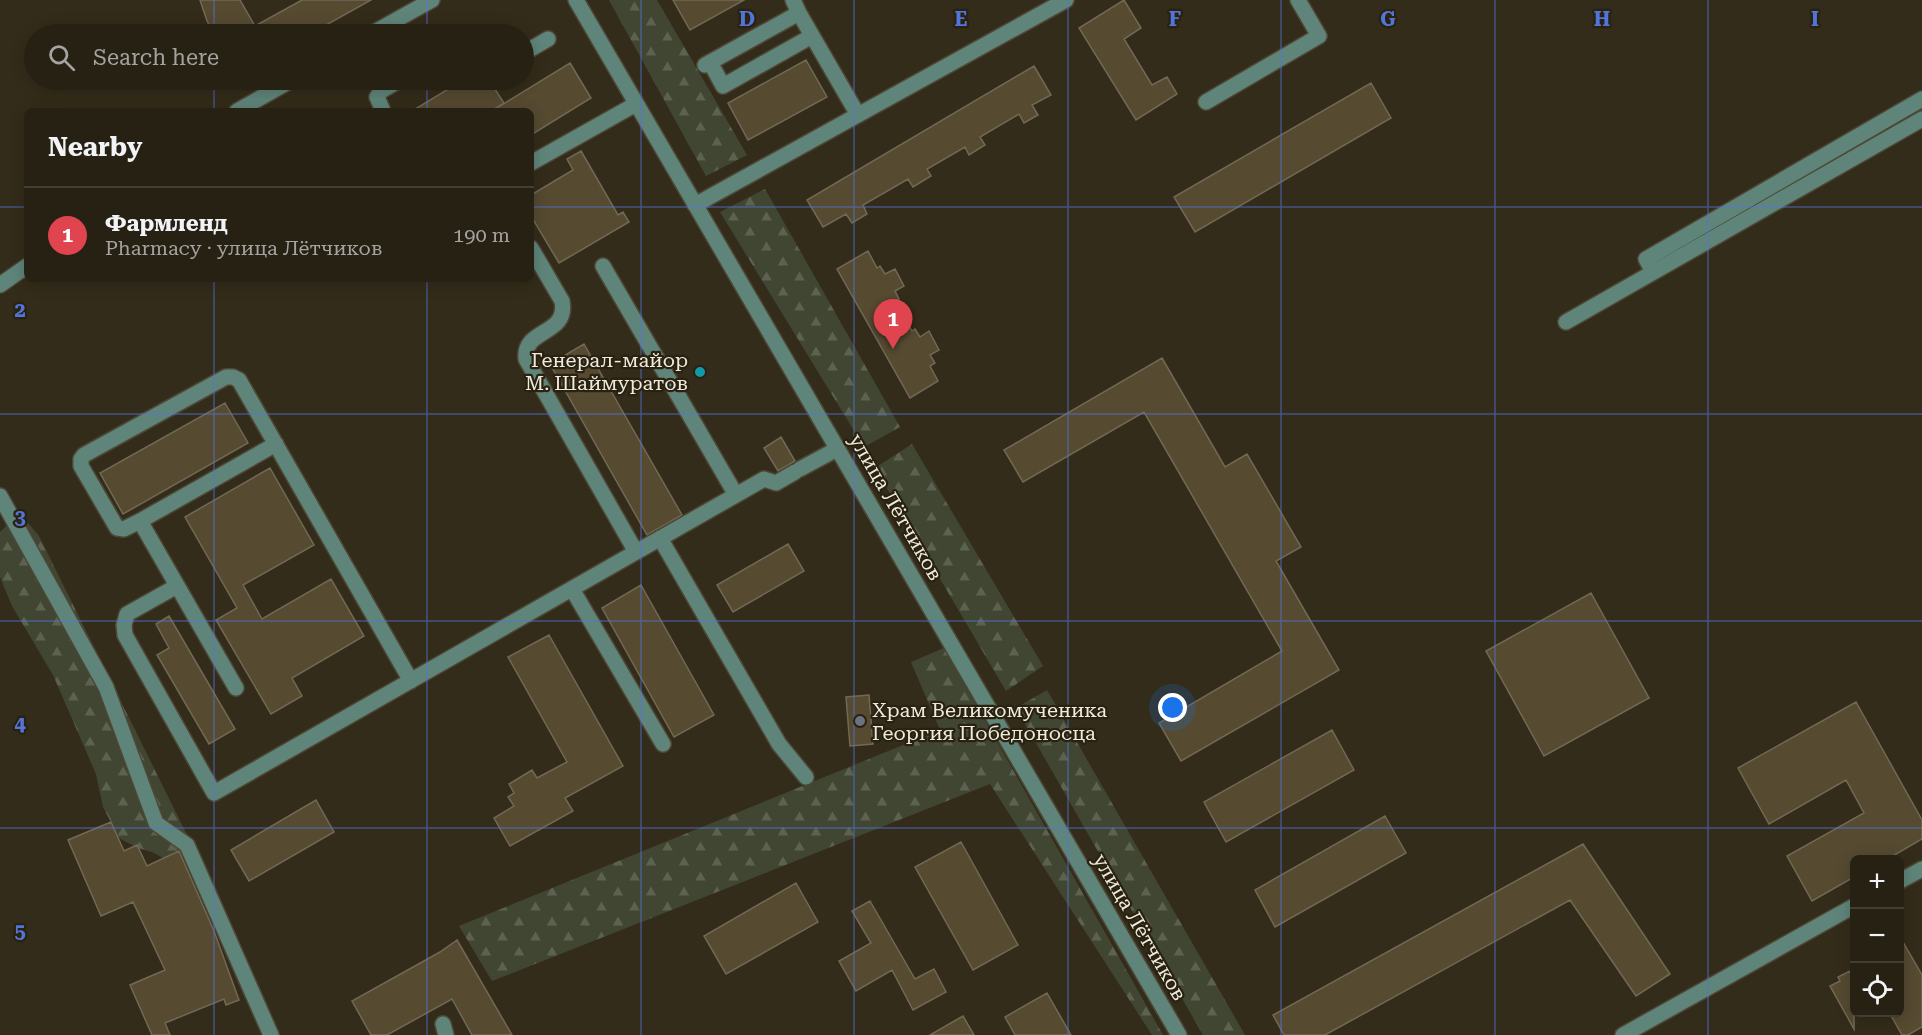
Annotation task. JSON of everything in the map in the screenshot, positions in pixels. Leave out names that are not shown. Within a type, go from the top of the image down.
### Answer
[{"type":"street","points":[[389,24],[432,0]]},
{"type":"street","name":"улица Лётчиков","points":[[576,0],[1179,1035]]},
{"type":"street","points":[[695,205],[1066,0]]},
{"type":"street","points":[[1206,102],[1319,36],[1298,0]]},
{"type":"street","points":[[812,36],[723,86],[708,64],[796,6],[858,115]]},
{"type":"street","points":[[534,47],[548,39]]},
{"type":"street","points":[[242,108],[274,90]]},
{"type":"street","points":[[382,108],[376,97],[384,90]]},
{"type":"street","points":[[1653,272],[1646,259],[1922,99]]},
{"type":"street","points":[[534,161],[636,104]]},
{"type":"street","points":[[1566,322],[1922,119]]},
{"type":"street","points":[[534,253],[562,301],[564,311],[560,320],[528,344],[525,351],[526,359],[636,552]]},
{"type":"street","points":[[603,266],[736,495]]},
{"type":"street","points":[[0,285],[24,268]]},
{"type":"street","points":[[276,444],[124,529],[117,528],[81,466],[84,454],[226,377],[232,376],[239,380],[276,444],[411,681]]},
{"type":"street","points":[[177,586],[127,614],[124,625],[125,635],[214,793],[764,479],[776,483],[837,448]]},
{"type":"street","points":[[0,496],[106,687],[156,823],[187,845],[271,1035]]},
{"type":"street","points":[[140,521],[237,688]]},
{"type":"street","points":[[660,538],[779,744],[806,777]]},
{"type":"street","points":[[572,589],[663,744]]},
{"type":"street","points":[[1904,878],[1922,869]]},
{"type":"street","points":[[1629,1033],[1850,908]]},
{"type":"green space","points":[[609,0],[657,0],[747,155],[706,176]]},
{"type":"green space","points":[[765,189],[900,427],[864,447],[720,212]]},
{"type":"green space","points":[[912,444],[1043,666],[1006,691],[875,468]]},
{"type":"green space","points":[[22,519],[39,536],[192,845],[187,855],[173,863],[119,838],[103,807],[96,774],[53,675],[12,606],[0,577],[0,532],[6,526]]},
{"type":"green space","points":[[944,648],[1163,1035],[1152,1035],[990,784],[492,981],[459,926],[940,730],[911,662]]},
{"type":"green space","points":[[1047,690],[1245,1035],[1203,1035],[1016,708]]},
{"type":"building","points":[[200,0],[240,0],[254,24],[209,24]]},
{"type":"building","points":[[302,0],[371,0],[328,24],[259,24]]},
{"type":"building","points":[[673,0],[744,0],[690,30]]},
{"type":"building","points":[[1124,0],[1141,28],[1124,39],[1152,85],[1167,77],[1177,94],[1136,120],[1079,28]]},
{"type":"building","points":[[806,60],[827,97],[748,140],[728,103]]},
{"type":"building","points":[[570,63],[591,98],[534,133],[534,108],[497,108],[526,90],[534,90],[534,85]]},
{"type":"building","points":[[1034,66],[1051,95],[1032,105],[1038,115],[1024,123],[1019,114],[980,137],[985,145],[969,155],[965,147],[927,169],[931,176],[913,187],[908,179],[863,205],[867,214],[852,223],[846,214],[823,227],[807,200]]},
{"type":"building","points":[[1371,83],[1391,118],[1195,232],[1174,197]]},
{"type":"building","points":[[447,90],[496,90],[504,103],[496,108],[417,108]]},
{"type":"building","points":[[581,151],[618,215],[623,212],[629,222],[559,263],[534,221],[534,193],[573,170],[567,159]]},
{"type":"building","points":[[868,251],[877,268],[880,266],[885,274],[895,269],[904,286],[895,291],[899,299],[895,301],[912,331],[915,329],[920,337],[929,331],[939,350],[930,355],[935,363],[930,366],[938,381],[910,398],[837,269]]},
{"type":"building","points":[[584,344],[682,515],[647,535],[550,364]]},
{"type":"building","points":[[1162,358],[1225,467],[1247,454],[1301,547],[1276,561],[1339,670],[1181,761],[1159,723],[1282,651],[1144,412],[1023,482],[1004,450]]},
{"type":"building","points":[[225,403],[248,443],[123,514],[100,473]]},
{"type":"building","points":[[781,437],[795,461],[778,471],[764,448]]},
{"type":"building","points":[[270,468],[314,545],[243,585],[262,619],[331,579],[364,636],[292,678],[302,696],[271,714],[216,620],[237,608],[185,517]]},
{"type":"building","points":[[788,544],[804,571],[733,612],[717,585]]},
{"type":"building","points":[[641,585],[714,715],[674,737],[602,608]]},
{"type":"building","points":[[1591,593],[1649,698],[1544,756],[1486,651]]},
{"type":"building","points":[[169,616],[235,729],[209,744],[157,655],[169,648],[156,624]]},
{"type":"building","points":[[549,635],[623,766],[565,798],[573,811],[510,846],[494,818],[514,806],[508,797],[514,793],[509,784],[532,770],[537,778],[567,762],[508,657]]},
{"type":"building","name":"Храм Великомученика Георгия Победоносца","points":[[869,695],[873,744],[850,746],[846,697]]},
{"type":"building","points":[[1856,702],[1922,820],[1922,839],[1895,855],[1850,855],[1850,879],[1812,901],[1787,856],[1864,813],[1846,780],[1769,824],[1738,768]]},
{"type":"building","points":[[1332,730],[1354,770],[1226,842],[1204,802]]},
{"type":"building","points":[[316,800],[334,832],[249,881],[231,850]]},
{"type":"building","points":[[1385,816],[1406,853],[1275,927],[1255,890]]},
{"type":"building","points":[[111,822],[124,851],[137,845],[147,866],[179,851],[214,931],[239,1000],[226,1005],[224,999],[165,1023],[170,1035],[152,1035],[130,985],[165,970],[133,902],[101,916],[68,840]]},
{"type":"building","points":[[961,842],[1018,945],[973,970],[915,867]]},
{"type":"building","points":[[1583,844],[1670,974],[1636,996],[1570,900],[1325,1035],[1284,1035],[1273,1015]]},
{"type":"building","points":[[796,883],[818,922],[726,974],[704,936]]},
{"type":"building","points":[[870,901],[915,979],[934,969],[946,992],[913,1010],[892,970],[856,991],[839,961],[871,943],[852,911]]},
{"type":"building","points":[[457,940],[512,1035],[472,1035],[452,999],[387,1035],[371,1035],[352,1001],[440,952]]},
{"type":"building","points":[[1904,944],[1922,975],[1922,1027],[1908,1035],[1902,1035],[1892,1017],[1904,1017]]},
{"type":"building","points":[[1850,971],[1850,1017],[1854,1017],[1854,1029],[1830,986],[1840,981],[1838,977]]},
{"type":"building","points":[[1047,993],[1071,1035],[1015,1035],[1005,1017]]},
{"type":"building","points":[[963,1016],[974,1035],[930,1035]]},
{"type":"place","name":"Фармленд","points":[[893,349]]},
{"type":"place","name":"Генерал-майор М. Шаймуратов","points":[[700,372]]},
{"type":"place","name":"Храм Великомученика Георгия Победоносца","points":[[860,721]]}]
